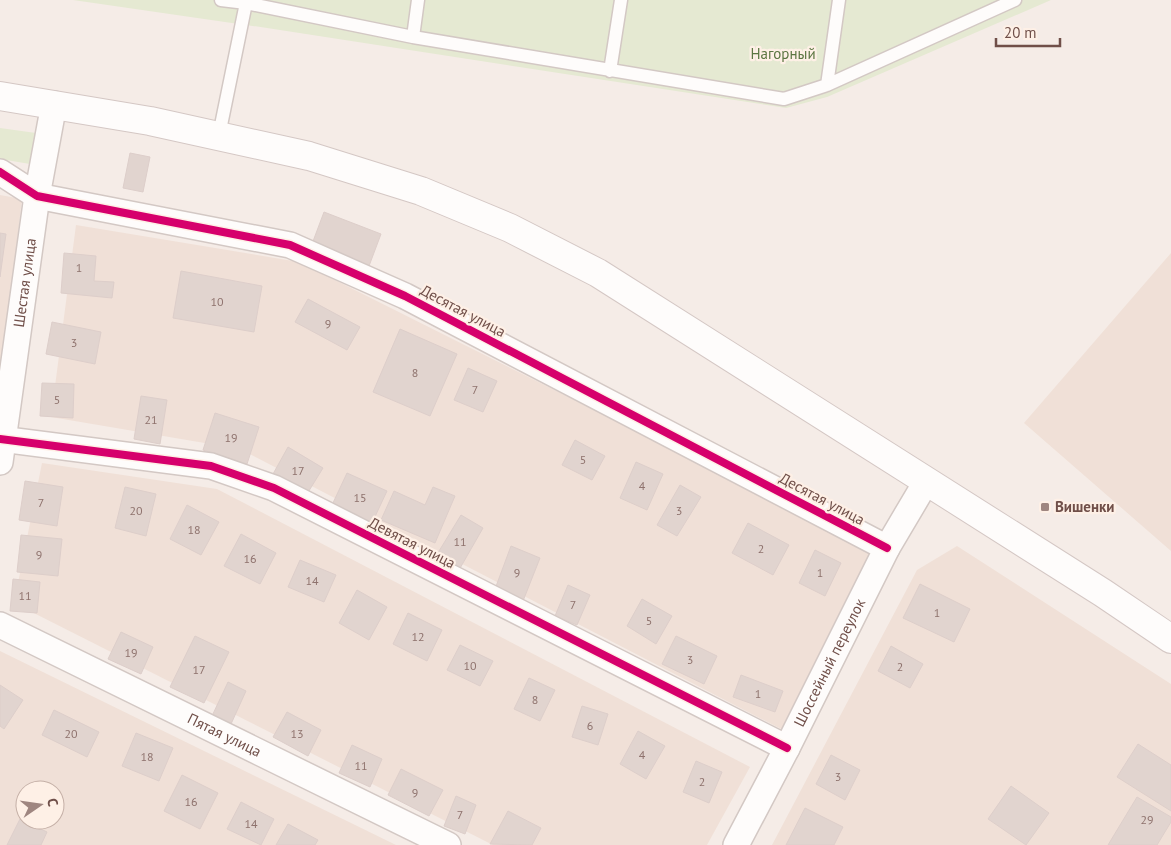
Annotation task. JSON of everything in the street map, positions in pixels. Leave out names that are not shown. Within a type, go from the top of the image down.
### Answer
[{"type":"main road","points":[[0,96],[54,104],[219,135],[309,156],[421,191],[510,228],[598,273],[1102,593],[1171,639]]},
{"type":"street","name":"Шестая улица","points":[[1,446],[37,196],[54,104]]},
{"type":"street","name":"Десятая улица","points":[[0,172],[37,196],[290,244],[405,296],[887,548]]},
{"type":"street","name":"Девятая улица","points":[[1,446],[211,466],[274,488],[787,748]]},
{"type":"street","name":"Шоссейный переулок","points":[[736,845],[787,748],[887,548],[926,482]]},
{"type":"street","name":"Пятая улица","points":[[0,625],[448,845]]},
{"type":"lane","points":[[221,0],[246,2],[413,37],[784,99],[827,85],[1015,0]]},
{"type":"lane","points":[[413,37],[418,0]]},
{"type":"lane","points":[[610,71],[620,0]]},
{"type":"lane","points":[[827,85],[839,0]]},
{"type":"lane","points":[[219,135],[246,2]]},
{"type":"shaded area","points":[[0,195],[22,199],[0,387]]},
{"type":"shaded area","points":[[76,225],[299,262],[871,549],[785,731],[240,449],[51,417]]},
{"type":"shaded area","points":[[1171,253],[1171,551],[1024,423]]},
{"type":"shaded area","points":[[42,463],[217,489],[750,767],[707,845],[493,845],[14,603]]},
{"type":"shaded area","points":[[957,546],[1171,684],[1171,845],[772,845],[917,570]]},
{"type":"shaded area","points":[[0,651],[396,845],[0,845]]},
{"type":"green space","name":"Нагорный","points":[[73,0],[1051,0],[827,97],[786,108]]},
{"type":"green space","points":[[0,128],[36,133],[30,164],[0,159]]},
{"type":"building","points":[[130,153],[150,157],[143,192],[123,188]]},
{"type":"building","points":[[324,212],[381,234],[369,266],[312,244]]},
{"type":"building","points":[[0,233],[6,234],[0,277]]},
{"type":"building","points":[[64,253],[96,256],[94,281],[114,282],[112,298],[61,293]]},
{"type":"building","points":[[181,271],[262,286],[254,332],[173,318]]},
{"type":"building","points":[[308,299],[360,327],[347,350],[295,322]]},
{"type":"building","points":[[52,322],[101,332],[95,364],[46,354]]},
{"type":"building","points":[[400,329],[457,354],[430,416],[373,392]]},
{"type":"building","points":[[468,368],[497,381],[483,412],[454,400]]},
{"type":"building","points":[[42,383],[74,384],[73,418],[40,416]]},
{"type":"building","points":[[141,396],[167,400],[160,444],[134,439]]},
{"type":"building","points":[[215,413],[259,427],[247,464],[203,450]]},
{"type":"building","points":[[575,440],[605,456],[592,480],[562,465]]},
{"type":"building","points":[[288,447],[323,468],[307,494],[273,474]]},
{"type":"building","points":[[636,462],[663,474],[647,510],[620,498]]},
{"type":"building","points":[[347,473],[387,491],[372,523],[332,505]]},
{"type":"building","points":[[25,481],[63,487],[57,526],[19,520]]},
{"type":"building","points":[[680,485],[701,497],[677,536],[657,525]]},
{"type":"building","points":[[125,487],[156,494],[146,536],[115,528]]},
{"type":"building","points":[[433,487],[455,496],[435,543],[381,520],[394,491],[425,505]]},
{"type":"building","points":[[187,505],[219,522],[201,555],[170,539]]},
{"type":"building","points":[[461,515],[483,528],[459,570],[436,556]]},
{"type":"building","points":[[748,523],[789,545],[773,575],[732,553]]},
{"type":"building","points":[[241,534],[276,553],[260,584],[224,566]]},
{"type":"building","points":[[21,535],[62,539],[58,576],[17,572]]},
{"type":"building","points":[[511,546],[540,558],[523,601],[495,589]]},
{"type":"building","points":[[815,550],[841,563],[825,596],[799,583]]},
{"type":"building","points":[[300,560],[336,575],[324,602],[288,587]]},
{"type":"building","points":[[13,579],[40,582],[37,613],[10,611]]},
{"type":"building","points":[[920,584],[970,609],[954,642],[903,618]]},
{"type":"building","points":[[568,585],[590,595],[577,625],[555,616]]},
{"type":"building","points":[[357,590],[387,607],[369,640],[339,623]]},
{"type":"building","points":[[642,599],[672,616],[656,644],[627,626]]},
{"type":"building","points":[[408,613],[442,630],[427,661],[393,644]]},
{"type":"building","points":[[121,632],[153,647],[141,674],[108,659]]},
{"type":"building","points":[[195,636],[229,652],[204,703],[170,687]]},
{"type":"building","points":[[676,636],[717,656],[704,684],[662,664]]},
{"type":"building","points":[[460,645],[493,661],[480,686],[447,670]]},
{"type":"building","points":[[891,646],[923,664],[910,688],[878,671]]},
{"type":"building","points":[[741,675],[783,691],[775,712],[733,697]]},
{"type":"building","points":[[529,678],[555,690],[540,721],[514,709]]},
{"type":"building","points":[[228,682],[246,691],[231,724],[212,716]]},
{"type":"building","points":[[0,685],[23,700],[4,729],[0,726]]},
{"type":"building","points":[[582,706],[608,714],[598,745],[572,737]]},
{"type":"building","points":[[54,710],[99,732],[87,757],[42,735]]},
{"type":"building","points":[[287,712],[321,730],[308,756],[273,737]]},
{"type":"building","points":[[638,731],[665,746],[646,779],[620,764]]},
{"type":"building","points":[[136,733],[173,748],[159,781],[122,766]]},
{"type":"building","points":[[1138,744],[1171,765],[1171,811],[1117,777]]},
{"type":"building","points":[[352,745],[382,759],[370,787],[339,773]]},
{"type":"building","points":[[831,755],[860,770],[845,800],[816,784]]},
{"type":"building","points":[[696,761],[722,772],[709,803],[683,792]]},
{"type":"building","points":[[401,769],[443,790],[429,816],[388,795]]},
{"type":"building","points":[[182,775],[218,793],[200,829],[164,811]]},
{"type":"building","points":[[1011,786],[1049,813],[1026,845],[988,819]]},
{"type":"building","points":[[456,796],[476,805],[465,834],[444,826]]},
{"type":"building","points":[[1137,797],[1171,817],[1171,822],[1157,845],[1108,845]]},
{"type":"building","points":[[241,802],[274,819],[261,845],[227,829]]},
{"type":"building","points":[[805,808],[843,827],[834,845],[786,845]]},
{"type":"building","points":[[508,811],[541,828],[532,845],[490,844]]},
{"type":"building","points":[[288,824],[318,840],[315,845],[276,845]]},
{"type":"building","points":[[15,829],[43,830],[47,832],[41,845],[7,845]]},
{"type":"cycle path","points":[[0,172],[37,196],[290,245],[405,296],[887,548]]},
{"type":"cycle path","points":[[0,439],[211,466],[274,488],[787,748]]},
{"type":"place","name":"Вишенки","points":[[1045,507]]}]
